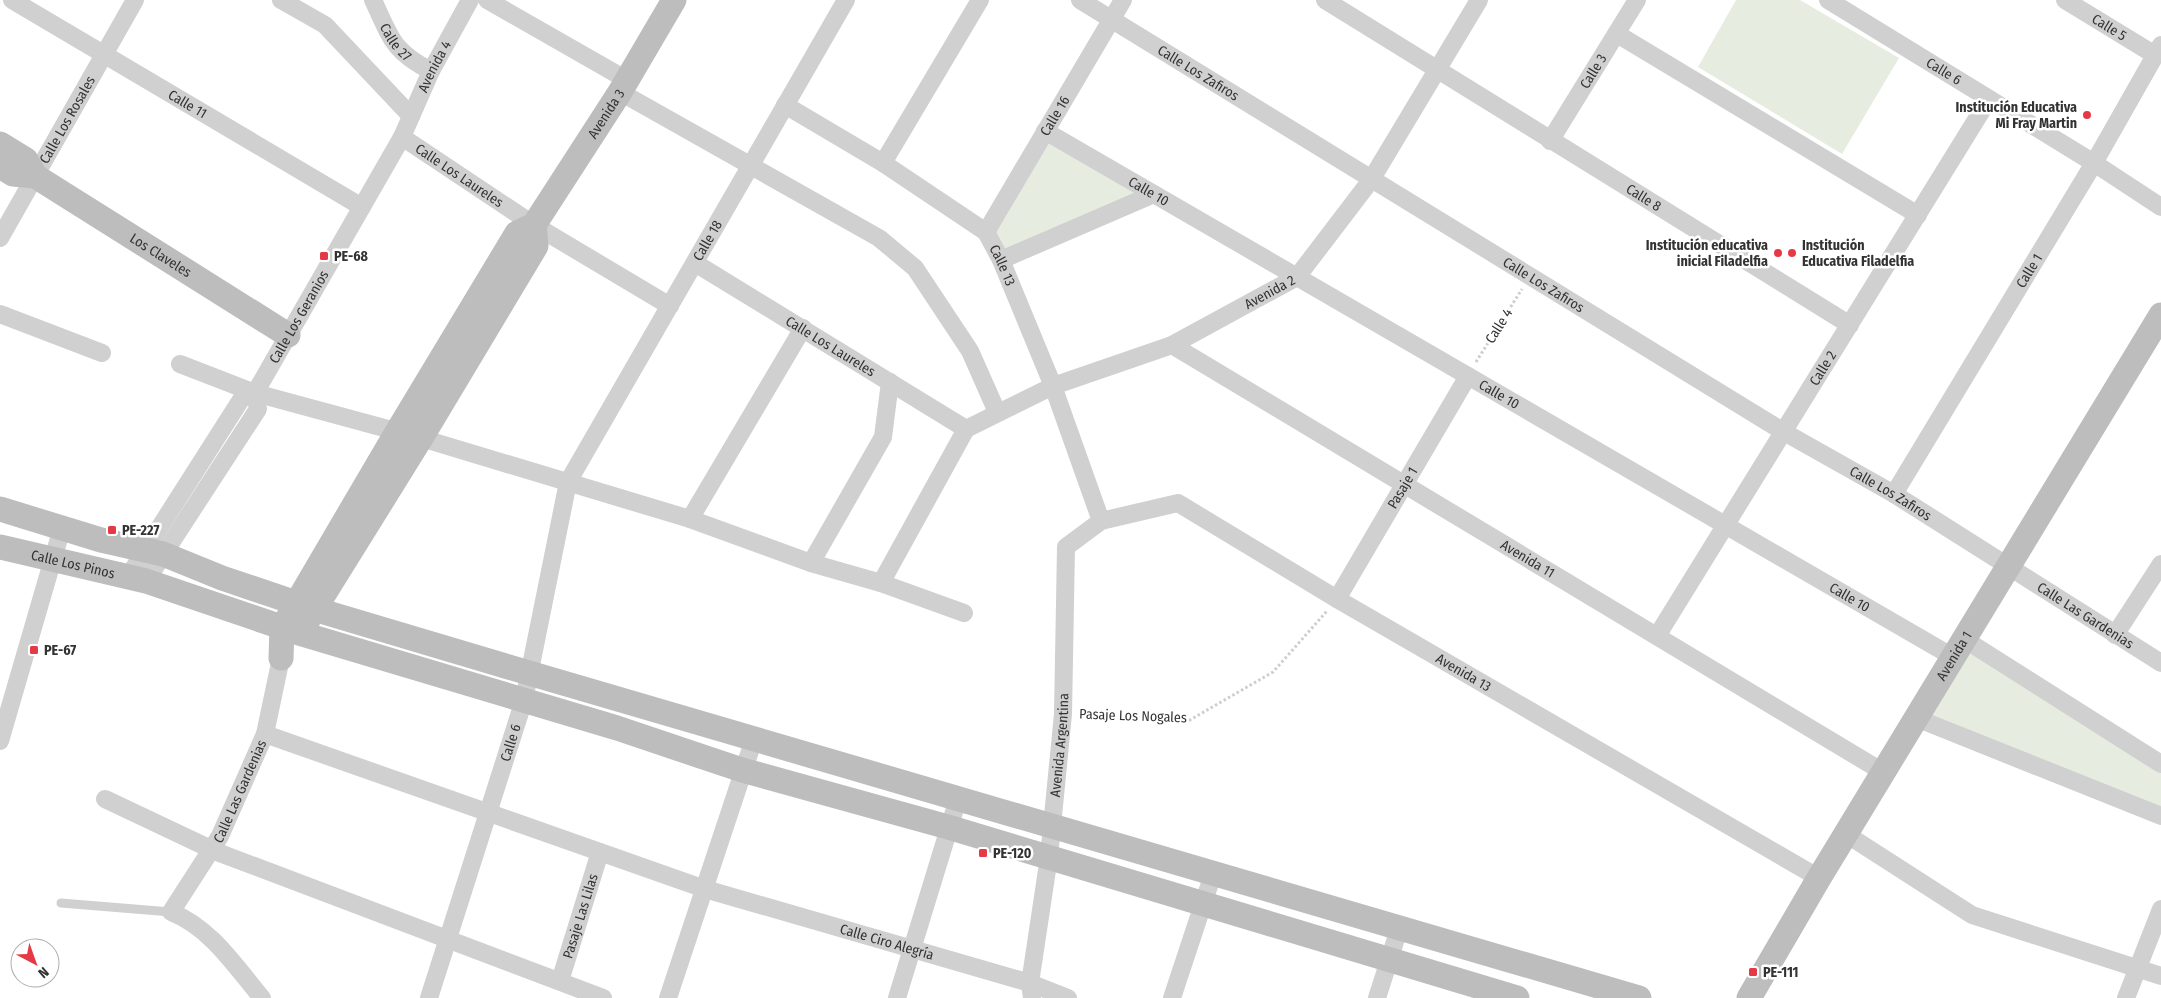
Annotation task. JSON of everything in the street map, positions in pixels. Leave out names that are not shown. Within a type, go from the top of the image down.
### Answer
[{"type":"street","name":"Calle 11","points":[[12,0],[105,53],[362,207]]},
{"type":"street","name":"Calle Los Rosales","points":[[0,238],[135,0]]},
{"type":"street","points":[[281,0],[325,25],[411,116]]},
{"type":"street","name":"Calle 27","points":[[373,0],[393,43],[408,59],[431,71]]},
{"type":"street","name":"Avenida 4","points":[[402,137],[431,71],[470,0]]},
{"type":"street","points":[[487,0],[750,166],[879,238],[915,268],[970,351],[997,412]]},
{"type":"street","name":"Avenida 3","points":[[396,432],[517,233],[534,225],[624,86],[674,0]]},
{"type":"street","name":"Calle 18","points":[[568,482],[846,0]]},
{"type":"street","points":[[883,163],[980,0]]},
{"type":"street","name":"Calle Los Zafiros","points":[[1080,0],[1784,432],[1894,494],[2008,568]]},
{"type":"street","name":"Calle 16","points":[[986,232],[1123,0]]},
{"type":"street","name":"Calle 8","points":[[1325,0],[1850,325]]},
{"type":"street","name":"Avenida 2","points":[[966,429],[997,412],[1053,386],[1172,345],[1297,277],[1371,180],[1479,0]]},
{"type":"street","name":"Calle 3","points":[[1550,141],[1637,0]]},
{"type":"street","name":"Calle 6","points":[[1828,0],[2094,163],[2161,207]]},
{"type":"street","name":"Calle 5","points":[[2065,0],[2158,50]]},
{"type":"street","points":[[1617,34],[1918,215]]},
{"type":"street","name":"Calle 1","points":[[1894,494],[2094,163],[2158,50]]},
{"type":"street","name":"Calle 2","points":[[1657,636],[1989,99]]},
{"type":"street","name":"Calle 13","points":[[785,105],[883,163],[986,232],[1001,260],[1053,386],[1101,521]]},
{"type":"street","name":"Calle 10","points":[[1045,131],[1726,526],[1958,648],[2161,764]]},
{"type":"street","name":"Calle Los Geranios","points":[[137,579],[154,552],[258,409],[255,393],[402,137]]},
{"type":"street","name":"Calle Los Laureles","points":[[402,137],[534,225],[670,306]]},
{"type":"street","name":"Los Claveles","points":[[0,144],[26,160],[35,176]]},
{"type":"street","name":"Los Claveles","points":[[0,166],[13,174],[35,176],[288,335]]},
{"type":"street","points":[[1001,260],[1154,194]]},
{"type":"street","points":[[421,438],[536,246],[534,225]]},
{"type":"street","name":"Calle Los Laureles","points":[[694,263],[966,429]]},
{"type":"street","points":[[0,314],[102,353]]},
{"type":"street","name":"Avenida 1","points":[[1749,998],[1958,648],[2159,324]]},
{"type":"street","points":[[690,519],[803,328]]},
{"type":"street","name":"Avenida 11","points":[[1172,345],[1883,772]]},
{"type":"street","points":[[180,364],[255,393],[421,438],[690,519],[811,563],[881,583],[964,613]]},
{"type":"street","name":"Pasaje 1","points":[[1337,599],[1468,376]]},
{"type":"street","points":[[811,563],[883,437],[890,382]]},
{"type":"street","points":[[881,583],[966,429]]},
{"type":"street","name":"Calle Las Gardenias","points":[[171,912],[220,836],[266,734],[281,658],[291,630],[396,432]]},
{"type":"street","name":"Calle Las Gardenias","points":[[305,606],[421,438]]},
{"type":"street","name":"Calle 6","points":[[429,998],[490,813],[524,700],[568,482]]},
{"type":"street","name":"Avenida 13","points":[[1101,521],[1178,504],[1337,599],[1819,878]]},
{"type":"street","points":[[0,509],[62,528],[154,552],[222,578],[305,606],[529,673],[1052,828],[1639,998]]},
{"type":"street","name":"Avenida Argentina","points":[[1028,993],[1049,857],[1063,714],[1066,547],[1101,521]]},
{"type":"street","points":[[0,741],[62,528]]},
{"type":"street","name":"Calle Los Pinos","points":[[0,547],[137,579],[291,630],[617,728],[742,770],[948,827],[1517,998]]},
{"type":"street","points":[[2115,635],[2161,564]]},
{"type":"street","name":"Calle Las Gardenias","points":[[2008,568],[2161,663]]},
{"type":"street","points":[[1916,718],[2161,816]]},
{"type":"street","name":"Calle Ciro Alegría","points":[[266,734],[706,889],[912,949],[1028,993],[1068,998]]},
{"type":"street","points":[[668,998],[706,889],[742,770],[754,739]]},
{"type":"street","points":[[105,799],[212,848],[603,998]]},
{"type":"street","points":[[897,998],[958,799]]},
{"type":"street","points":[[1846,834],[1972,915],[2161,976]]},
{"type":"street","name":"Pasaje Las Lilas","points":[[560,981],[600,852]]},
{"type":"street","points":[[1172,998],[1213,874]]},
{"type":"street","points":[[2126,998],[2139,970],[2161,909]]},
{"type":"street","points":[[171,912],[189,921],[209,936],[262,998]]},
{"type":"street","points":[[1377,998],[1399,928]]},
{"type":"lane","points":[[61,903],[171,912]]},
{"type":"path","name":"Calle 4","points":[[1468,376],[1530,276]]},
{"type":"path","name":"Pasaje Los Nogales","points":[[1063,714],[1190,720],[1273,672],[1337,599]]},
{"type":"shaded area","points":[[1736,0],[1800,0],[1899,58],[1842,154],[1698,67]]},
{"type":"shaded area","points":[[1045,131],[1154,194],[1001,260],[986,232]]},
{"type":"shaded area","points":[[1964,639],[2161,764],[2161,815],[1922,720]]},
{"type":"place","name":"Institución Educativa Mi Fray Martin","points":[[2087,115]]},
{"type":"place","name":"Institución educativa inicial Filadelfia","points":[[1778,253]]},
{"type":"place","name":"Institución Educativa Filadelfia","points":[[1792,253]]},
{"type":"place","name":"PE-68","points":[[324,256]]},
{"type":"place","name":"PE-227","points":[[112,530]]},
{"type":"place","name":"PE-67","points":[[34,650]]},
{"type":"place","name":"PE-120","points":[[983,853]]},
{"type":"place","name":"PE-111","points":[[1753,972]]}]
